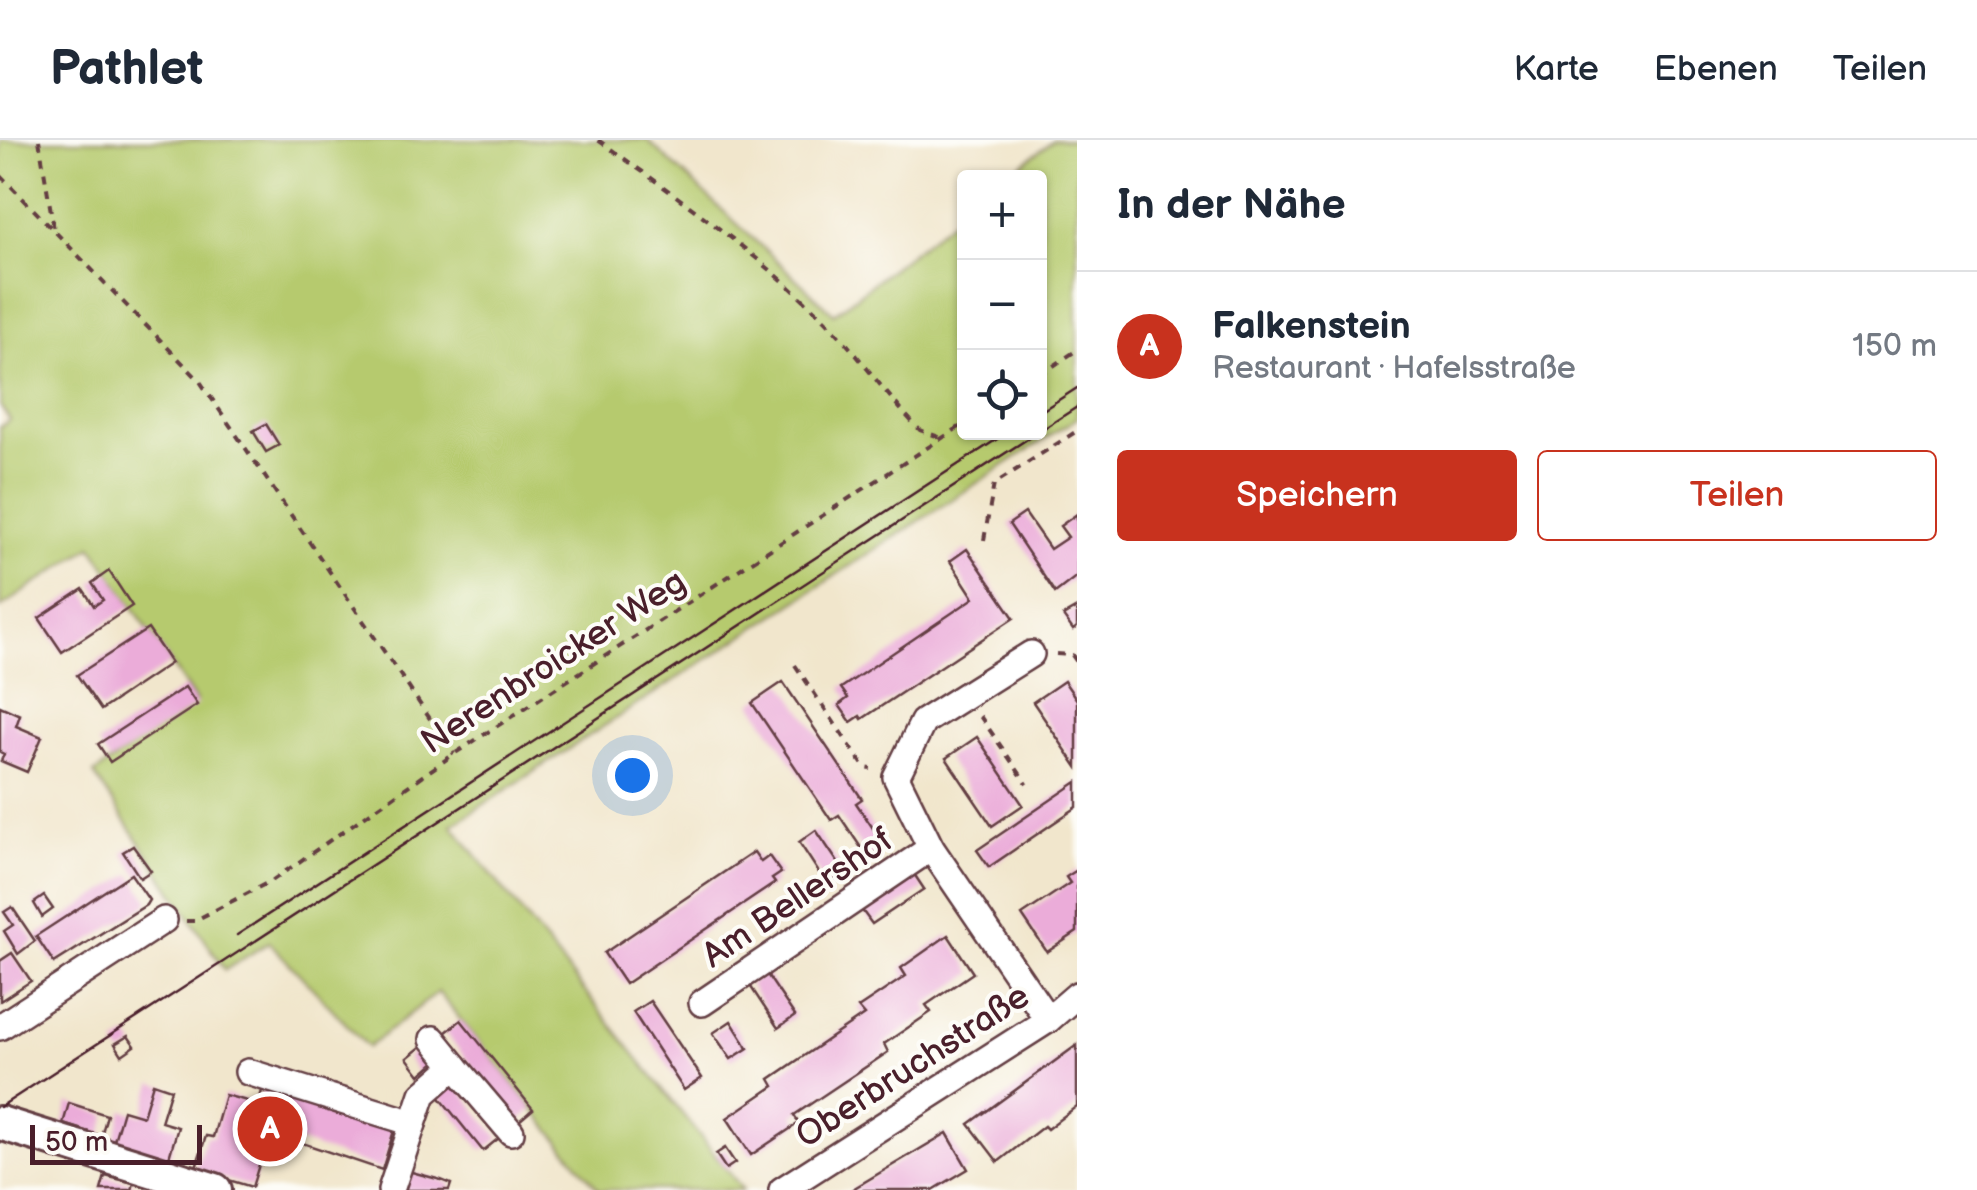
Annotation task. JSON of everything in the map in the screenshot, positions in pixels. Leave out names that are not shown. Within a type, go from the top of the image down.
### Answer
[{"type":"main road","points":[[0,1123],[215,1190]]},
{"type":"street","name":"Am Bellershof","points":[[1031,654],[923,722],[896,777],[931,848],[1048,1020]]},
{"type":"street","name":"Am Bellershof","points":[[702,1003],[931,848]]},
{"type":"street","points":[[0,1027],[164,920]]},
{"type":"street","name":"Oberbruchstraße","points":[[782,1190],[1048,1020],[1077,995]]},
{"type":"street","points":[[434,1039],[512,1132]]},
{"type":"street","points":[[391,1190],[423,1094],[456,1066]]},
{"type":"street","points":[[248,1072],[413,1123]]},
{"type":"path","points":[[38,140],[54,230]]},
{"type":"path","points":[[598,140],[666,188],[778,278],[822,317],[920,430],[942,438]]},
{"type":"path","points":[[0,175],[200,380],[454,754]]},
{"type":"path","points":[[1047,370],[1077,350]]},
{"type":"path","name":"Nerenbroicker Weg","points":[[164,920],[194,920],[273,880],[454,754],[957,428]]},
{"type":"path","points":[[984,540],[994,484],[1077,431]]},
{"type":"path","points":[[796,665],[866,768],[896,777]]},
{"type":"path","points":[[966,696],[1027,784]]},
{"type":"green space","points":[[0,140],[647,140],[834,314],[957,217],[957,440],[1043,440],[452,825],[743,1190],[599,1190],[438,992],[368,1047],[269,942],[225,970],[94,774],[196,701],[92,546],[0,608],[0,427],[10,420],[0,406]]},
{"type":"green space","points":[[1053,140],[1077,140],[1077,418],[1047,438],[1047,170],[1015,170]]},
{"type":"building","points":[[266,424],[279,445],[266,452],[253,431]]},
{"type":"building","points":[[1025,513],[1050,549],[1068,537],[1060,526],[1077,514],[1077,576],[1055,593],[1009,524]]},
{"type":"building","points":[[967,549],[1014,618],[862,719],[860,716],[851,722],[839,705],[848,698],[841,688],[974,598],[950,561]]},
{"type":"building","points":[[109,571],[132,606],[62,652],[39,618],[83,589],[94,606],[103,600],[92,583]]},
{"type":"building","points":[[1077,608],[1077,627],[1073,630],[1063,616]]},
{"type":"building","points":[[148,629],[171,663],[101,710],[77,675]]},
{"type":"building","points":[[1064,681],[1077,700],[1077,767],[1033,702]]},
{"type":"building","points":[[783,682],[862,799],[856,803],[885,846],[868,858],[839,815],[831,820],[752,703]]},
{"type":"building","points":[[185,687],[197,705],[110,762],[98,744]]},
{"type":"building","points":[[0,706],[20,715],[16,726],[42,737],[27,772],[1,761],[4,754],[0,752]]},
{"type":"building","points":[[977,737],[1023,805],[992,826],[946,758]]},
{"type":"building","points":[[1077,782],[1077,807],[989,867],[977,850]]},
{"type":"building","points":[[816,830],[845,873],[827,885],[799,842]]},
{"type":"building","points":[[133,846],[151,871],[140,878],[123,852]]},
{"type":"building","points":[[754,852],[761,862],[769,856],[781,873],[772,879],[775,883],[625,984],[604,953]]},
{"type":"building","points":[[1077,870],[1077,932],[1047,952],[1022,915],[1070,883],[1066,877]]},
{"type":"building","points":[[131,874],[149,900],[146,905],[54,963],[36,936]]},
{"type":"building","points":[[914,874],[924,889],[872,924],[861,909]]},
{"type":"building","points":[[44,896],[53,909],[42,917],[34,903]]},
{"type":"building","points":[[12,907],[35,941],[18,954],[4,931],[13,925],[4,912]]},
{"type":"building","points":[[948,935],[973,973],[926,1005],[931,1012],[884,1044],[888,1052],[794,1115],[799,1123],[751,1155],[727,1118],[774,1086],[770,1079],[864,1015],[858,1008],[906,976],[901,968]]},
{"type":"building","points":[[12,953],[31,981],[0,1001],[0,961]]},
{"type":"building","points":[[766,973],[795,1016],[778,1028],[749,984]]},
{"type":"building","points":[[650,1001],[702,1078],[684,1090],[633,1012]]},
{"type":"building","points":[[461,1020],[533,1109],[518,1122],[445,1033]]},
{"type":"building","points":[[731,1021],[748,1048],[731,1059],[713,1033]]},
{"type":"building","points":[[128,1036],[135,1046],[122,1055],[115,1044]]},
{"type":"building","points":[[423,1045],[436,1061],[420,1075],[407,1058]]},
{"type":"building","points":[[1077,1045],[1077,1106],[998,1162],[969,1124]]},
{"type":"building","points":[[265,1081],[395,1127],[382,1170],[285,1137],[279,1156],[263,1152],[252,1187],[195,1170],[206,1136],[213,1137],[225,1095],[258,1104]]},
{"type":"building","points":[[453,1081],[499,1138],[483,1151],[437,1094]]},
{"type":"building","points":[[153,1083],[171,1089],[161,1122],[178,1127],[168,1161],[113,1144],[123,1110],[143,1116]]},
{"type":"building","points":[[69,1103],[107,1115],[101,1136],[63,1124]]},
{"type":"building","points":[[947,1133],[968,1169],[933,1190],[851,1190]]},
{"type":"building","points":[[725,1148],[735,1163],[726,1169],[716,1154]]},
{"type":"building","points":[[408,1171],[451,1184],[449,1190],[402,1190]]},
{"type":"building","points":[[105,1176],[134,1183],[132,1190],[101,1190]]},
{"type":"tram line","points":[[1047,407],[1077,388]]},
{"type":"tram line","points":[[1047,426],[1077,407]]},
{"type":"tram line","points":[[237,935],[996,440]]},
{"type":"tram line","points":[[0,1107],[1026,440]]},
{"type":"place","name":"Falkenstein","points":[[270,1129]]}]
